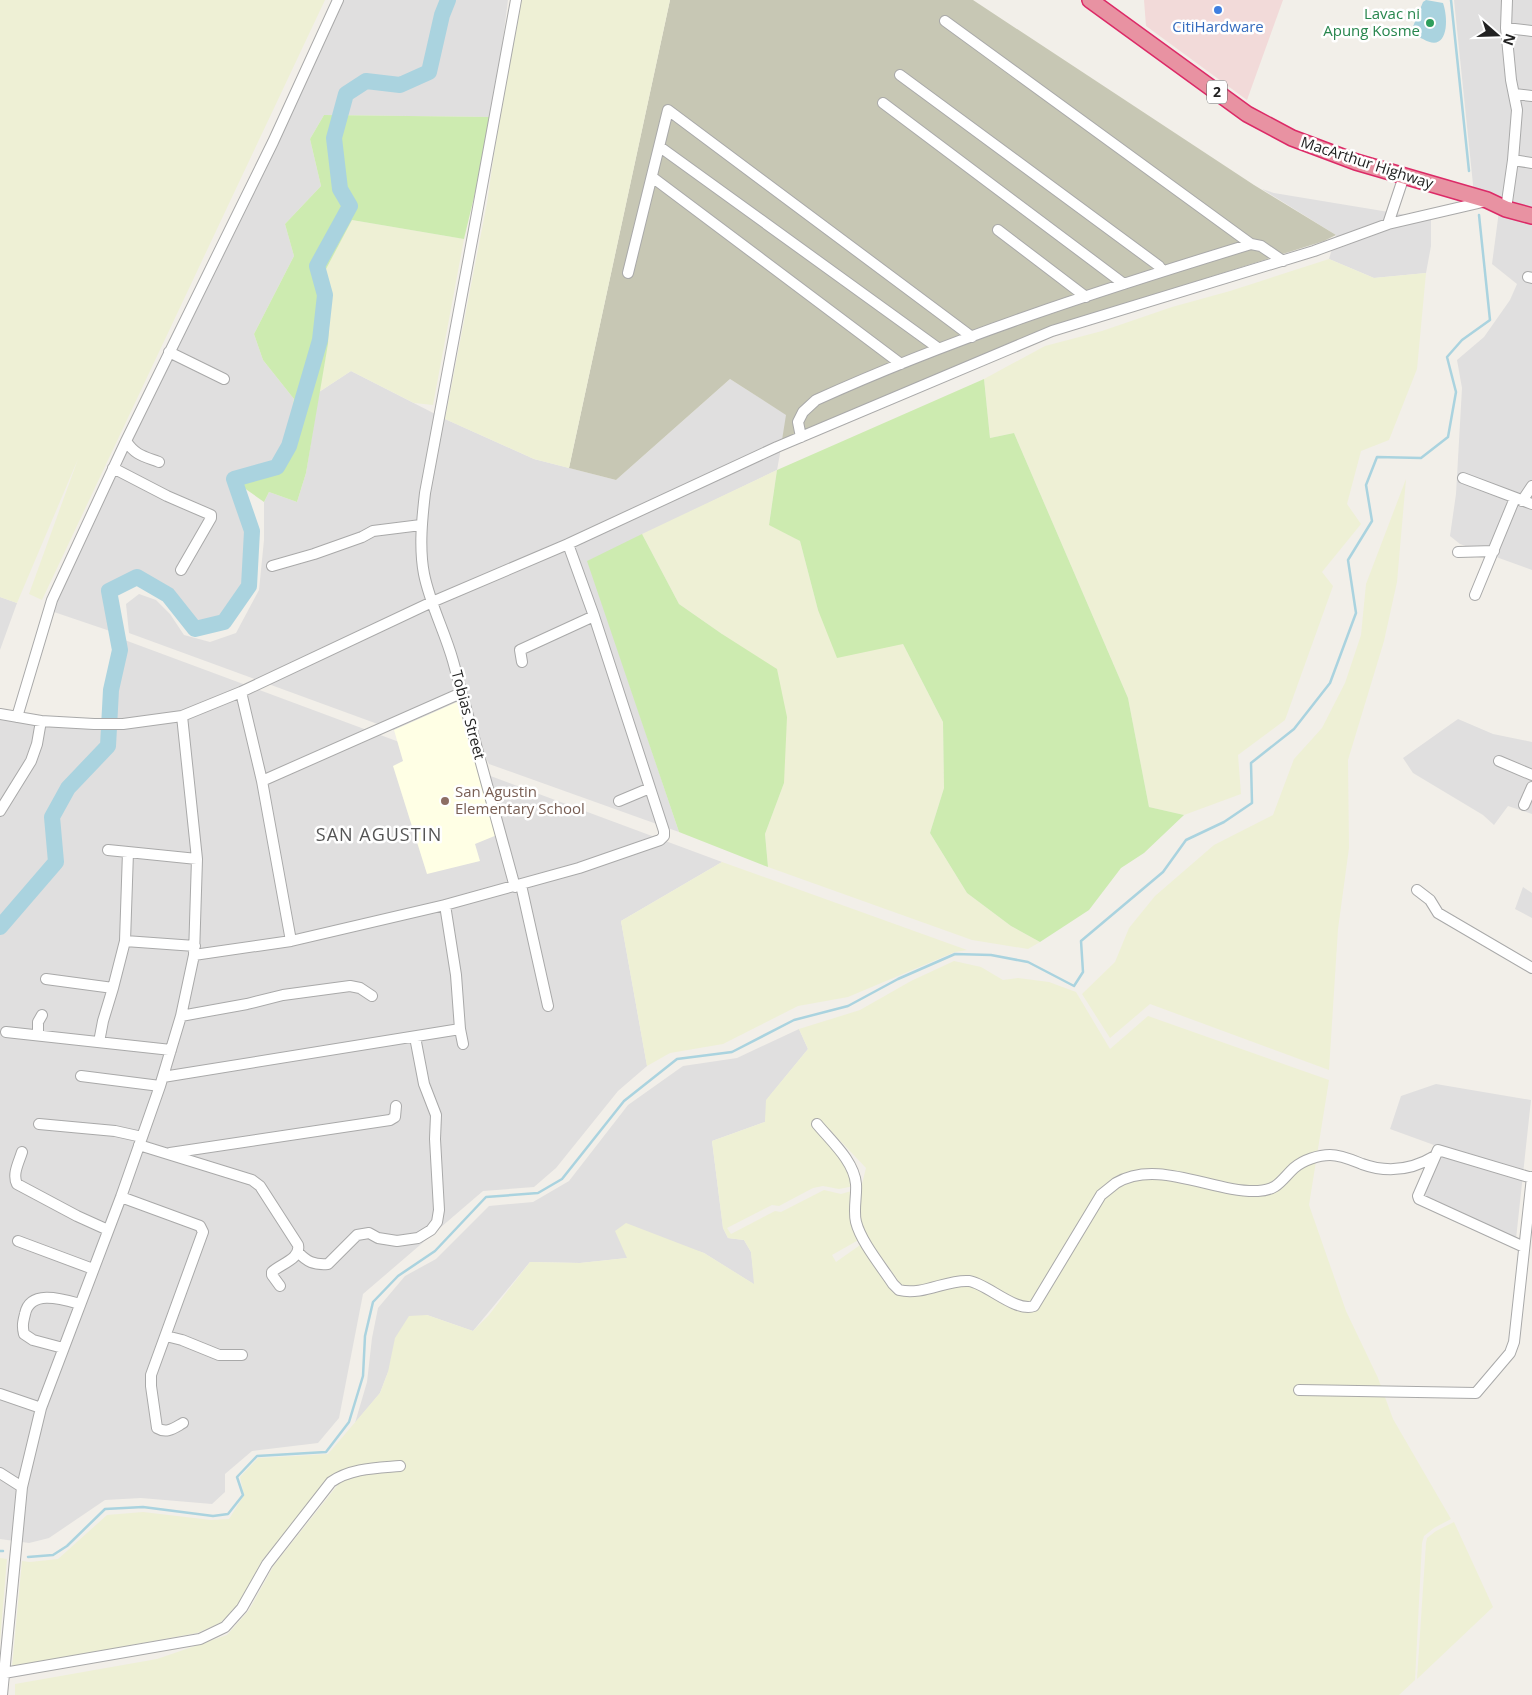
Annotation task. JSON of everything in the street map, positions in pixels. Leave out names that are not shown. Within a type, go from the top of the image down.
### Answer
[{"type":"highway","name":"MacArthur Highway","points":[[1090,0],[1247,114],[1292,138],[1356,162],[1487,200],[1506,209],[1532,216]]},
{"type":"street","points":[[17,717],[52,600],[126,440],[273,142],[338,0]]},
{"type":"street","name":"Tobias Street","points":[[516,0],[494,128],[426,484],[422,525],[424,572],[432,602],[446,638],[518,886],[548,1006]]},
{"type":"street","points":[[1506,209],[1513,160],[1517,110],[1506,28],[1507,0]]},
{"type":"street","points":[[945,21],[1251,244],[1261,246],[1283,261]]},
{"type":"street","points":[[1506,28],[1532,31]]},
{"type":"street","points":[[900,75],[1159,266],[1162,272]]},
{"type":"street","points":[[1514,94],[1532,96]]},
{"type":"street","points":[[883,103],[1124,284]]},
{"type":"street","points":[[628,273],[668,110],[972,336]]},
{"type":"street","points":[[660,147],[938,348]]},
{"type":"street","points":[[1513,160],[1532,163]]},
{"type":"street","points":[[1388,224],[1404,176]]},
{"type":"street","points":[[652,177],[901,364]]},
{"type":"street","points":[[0,714],[41,720],[94,724],[123,724],[182,716],[241,692],[432,602],[568,544],[801,437],[1052,331],[1283,261],[1388,224],[1487,200]]},
{"type":"street","points":[[998,230],[1086,297]]},
{"type":"street","points":[[801,437],[798,422],[803,412],[816,400],[938,348],[1124,284],[1251,244]]},
{"type":"street","points":[[169,352],[224,379]]},
{"type":"street","points":[[126,440],[132,451],[159,462]]},
{"type":"street","points":[[113,468],[167,496],[210,515],[180,570]]},
{"type":"street","points":[[1463,478],[1532,504]]},
{"type":"street","points":[[1475,595],[1518,499],[1532,486]]},
{"type":"street","points":[[272,566],[314,554],[362,537],[373,531],[422,525]]},
{"type":"street","points":[[125,941],[195,951],[291,941],[445,906],[579,868],[660,840],[664,836],[664,831],[594,616],[568,544]]},
{"type":"street","points":[[1458,552],[1494,551]]},
{"type":"street","points":[[522,662],[520,650],[594,616]]},
{"type":"street","points":[[241,692],[262,781],[291,941]]},
{"type":"street","points":[[262,781],[461,693]]},
{"type":"street","points":[[2,1695],[22,1487],[41,1408],[121,1197],[162,1081],[181,1016],[195,951],[197,860],[182,716]]},
{"type":"street","points":[[0,811],[30,761],[37,744],[41,720]]},
{"type":"street","points":[[1499,761],[1532,775]]},
{"type":"street","points":[[1524,804],[1532,787]]},
{"type":"street","points":[[618,801],[650,788]]},
{"type":"street","points":[[108,850],[197,860]]},
{"type":"street","points":[[99,1042],[125,941],[128,852]]},
{"type":"street","points":[[1417,890],[1430,900],[1438,913],[1532,968]]},
{"type":"street","points":[[445,906],[456,975],[463,1044]]},
{"type":"street","points":[[46,979],[113,988]]},
{"type":"street","points":[[181,1016],[284,995],[350,986],[360,988],[372,996]]},
{"type":"street","points":[[38,1035],[38,1022],[42,1015]]},
{"type":"street","points":[[81,1076],[162,1081],[460,1029]]},
{"type":"street","points":[[6,1032],[171,1050]]},
{"type":"street","points":[[38,1124],[114,1131],[141,1141],[166,1154],[257,1183],[298,1245],[298,1252],[306,1261],[315,1264],[328,1264],[358,1235],[369,1233],[387,1240],[406,1240],[418,1238],[431,1230],[437,1222],[439,1210],[435,1139],[436,1115],[422,1076],[415,1037]]},
{"type":"street","points":[[166,1154],[390,1120],[397,1113],[396,1106]]},
{"type":"street","points":[[817,1124],[848,1162],[854,1174],[857,1194],[855,1221],[864,1239],[893,1284],[899,1290],[920,1291],[969,1281],[1019,1305],[1030,1307],[1037,1300],[1101,1195],[1116,1183],[1132,1177],[1172,1175],[1226,1188],[1254,1191],[1267,1190],[1277,1186],[1295,1167],[1318,1156],[1340,1156],[1378,1169],[1389,1170],[1419,1165],[1435,1156]]},
{"type":"street","points":[[1299,1390],[1473,1394],[1476,1393],[1513,1347],[1532,1178],[1441,1150],[1438,1151],[1418,1198],[1524,1247]]},
{"type":"street","points":[[22,1152],[14,1180],[17,1184],[108,1230]]},
{"type":"street","points":[[121,1197],[203,1228],[151,1375],[157,1428],[163,1432],[170,1431],[183,1423]]},
{"type":"street","points":[[18,1241],[93,1269]]},
{"type":"street","points":[[280,1286],[272,1272],[298,1252]]},
{"type":"street","points":[[63,1348],[33,1340],[24,1334],[22,1325],[26,1308],[33,1300],[46,1297],[80,1304]]},
{"type":"street","points":[[166,1336],[182,1340],[219,1355],[242,1355]]},
{"type":"street","points":[[0,1394],[41,1408]]},
{"type":"street","points":[[4,1673],[200,1638],[225,1627],[242,1608],[267,1564],[332,1482],[342,1474],[400,1466]]},
{"type":"street","points":[[0,1473],[22,1487]]},
{"type":"shaded area","points":[[0,0],[325,0],[42,600],[29,594],[78,459],[17,603],[0,597]]},
{"type":"shaded area","points":[[338,0],[508,0],[493,117],[324,115],[310,139],[321,186],[285,224],[294,256],[254,334],[263,360],[294,399],[287,445],[275,465],[230,479],[249,532],[245,583],[223,619],[197,626],[169,593],[136,576],[107,590],[110,631],[51,611]]},
{"type":"shaded area","points":[[516,0],[670,0],[569,468],[534,459],[445,419],[487,203]]},
{"type":"shaded area","points":[[670,0],[973,0],[1254,185],[1336,235],[1324,241],[1051,327],[782,440],[786,415],[730,379],[616,480],[569,468]]},
{"type":"shaded area","points":[[1144,0],[1283,0],[1247,100],[1146,26]]},
{"type":"shaded area","points":[[1454,0],[1532,0],[1532,210],[1474,194]]},
{"type":"shaded area","points":[[1262,189],[1274,193],[1431,219],[1431,246],[1426,273],[1374,278],[1329,259],[1336,235]]},
{"type":"shaded area","points":[[1499,211],[1532,219],[1532,570],[1460,544],[1450,536],[1456,494],[1462,388],[1457,360],[1484,337],[1510,300],[1517,284],[1492,264]]},
{"type":"shaded area","points":[[352,220],[464,239],[433,405],[414,403],[351,371],[319,392],[328,344],[331,292],[325,271]]},
{"type":"shaded area","points":[[1329,259],[1374,278],[1426,273],[1417,369],[1389,440],[1361,451],[1347,504],[1361,524],[1322,572],[1333,586],[1285,720],[1238,755],[1241,794],[1184,815],[1149,807],[1128,698],[1014,433],[990,438],[984,379],[1045,346],[1102,331],[1172,307],[1230,291]]},
{"type":"shaded area","points":[[351,371],[445,419],[534,459],[616,480],[730,379],[787,415],[777,470],[588,561],[679,832],[489,764],[457,703],[394,730],[129,633],[126,604],[139,594],[156,600],[170,614],[184,635],[210,642],[236,633],[259,590],[264,540],[264,502],[269,492],[297,502],[306,473],[319,392]]},
{"type":"shaded area","points":[[777,470],[769,524],[800,541],[818,610],[903,644],[943,722],[944,788],[930,833],[967,893],[1011,926],[1040,942],[1028,949],[972,940],[768,867],[765,834],[784,783],[722,634],[679,604],[642,534]]},
{"type":"shaded area","points":[[1406,479],[1397,582],[1384,641],[1348,760],[1349,848],[1338,929],[1329,1070],[1150,1004],[1110,1038],[1082,994],[1115,962],[1129,928],[1155,896],[1214,845],[1273,815],[1294,759],[1322,728],[1345,683],[1361,635],[1366,584]]},
{"type":"shaded area","points":[[0,597],[17,603],[0,650]]},
{"type":"shaded area","points":[[122,639],[722,862],[621,921],[647,1066],[618,1091],[556,1168],[534,1187],[483,1191],[363,1294],[339,1418],[318,1443],[252,1451],[225,1474],[225,1492],[212,1504],[141,1498],[105,1500],[49,1538],[29,1543],[0,1539],[0,934],[61,864],[57,818],[70,792],[112,748],[114,691],[124,650]]},
{"type":"shaded area","name":"San Agustin Elementary School","points":[[457,702],[497,835],[475,844],[480,861],[427,874],[393,766],[403,761],[394,730]]},
{"type":"shaded area","points":[[0,717],[107,730],[106,745],[67,787],[51,817],[55,861],[0,925]]},
{"type":"shaded area","points":[[1458,719],[1493,734],[1532,742],[1532,814],[1508,806],[1494,825],[1483,815],[1413,773],[1403,758]]},
{"type":"shaded area","points":[[722,862],[967,950],[955,952],[848,997],[798,1006],[723,1044],[670,1053],[647,1066],[621,921]]},
{"type":"shaded area","points":[[1523,887],[1532,893],[1532,918],[1515,909]]},
{"type":"shaded area","points":[[954,961],[981,967],[1003,980],[1018,978],[1049,982],[1076,992],[1110,1049],[1148,1016],[1329,1080],[1309,1205],[1346,1311],[1378,1378],[1393,1419],[1451,1519],[1424,1536],[1422,1543],[1415,1680],[1399,1695],[15,1695],[15,1684],[157,1659],[227,1635],[249,1610],[274,1565],[344,1477],[404,1469],[404,1462],[340,1472],[329,1479],[263,1559],[236,1608],[220,1623],[197,1633],[12,1667],[22,1561],[58,1559],[107,1515],[143,1512],[211,1520],[229,1519],[244,1495],[240,1477],[258,1458],[328,1454],[380,1393],[388,1372],[395,1338],[409,1316],[427,1315],[473,1331],[489,1315],[530,1262],[580,1263],[627,1258],[615,1231],[626,1223],[704,1253],[754,1284],[751,1252],[744,1240],[728,1238],[723,1228],[712,1141],[765,1122],[766,1100],[808,1049],[799,1029],[860,1010],[911,981]],"holes":[[[830,1130],[866,1168],[861,1188],[860,1220],[868,1238],[902,1286],[907,1288],[910,1285],[908,1296],[903,1294],[863,1243],[836,1262],[832,1255],[862,1238],[855,1190],[841,1194],[824,1190],[781,1212],[775,1211],[731,1234],[727,1228],[772,1205],[779,1206],[813,1188],[823,1186],[839,1189],[854,1186],[846,1164],[827,1132]]]},
{"type":"shaded area","points":[[799,1029],[808,1049],[768,1098],[765,1122],[712,1141],[723,1228],[728,1238],[744,1240],[751,1252],[755,1285],[704,1253],[684,1247],[627,1258],[580,1263],[530,1262],[473,1331],[427,1315],[388,1372],[380,1393],[355,1423],[367,1382],[372,1338],[378,1308],[405,1276],[436,1259],[489,1206],[533,1202],[569,1181],[628,1105],[683,1066],[737,1058]]},
{"type":"shaded area","points":[[1436,1084],[1531,1100],[1516,1239],[1415,1203],[1434,1145],[1390,1129],[1401,1096]]},
{"type":"shaded area","points":[[1454,1522],[1493,1607],[1417,1679],[1427,1538]]},
{"type":"shaded area","points":[[0,1558],[7,1559],[0,1641]]},
{"type":"green space","points":[[324,115],[493,117],[464,239],[352,220],[325,271],[331,292],[328,344],[306,473],[297,502],[269,492],[264,502],[230,478],[275,465],[287,445],[294,399],[263,360],[254,334],[294,256],[285,224],[321,186],[310,139]]},
{"type":"green space","points":[[984,379],[990,438],[1014,433],[1128,698],[1149,807],[1184,815],[1144,853],[1121,868],[1089,910],[1040,942],[1011,926],[967,893],[930,833],[944,788],[943,722],[903,644],[837,658],[818,610],[800,541],[769,525],[777,470]]},
{"type":"green space","points":[[642,534],[679,604],[777,669],[787,717],[784,783],[765,834],[768,867],[679,832],[587,561]]},
{"type":"water","name":"Lavac ni Apung Kosme","points":[[1426,0],[1443,3],[1445,10],[1445,33],[1438,42],[1431,42],[1421,38],[1412,29],[1423,2]]},
{"type":"waterway","points":[[0,927],[56,862],[52,817],[68,788],[108,746],[111,690],[120,650],[109,591],[137,577],[168,595],[195,629],[224,622],[249,586],[252,531],[234,479],[277,467],[289,446],[320,340],[325,295],[317,266],[350,206],[340,189],[334,138],[346,94],[366,81],[400,85],[429,72],[442,15],[448,0]]},
{"type":"waterway","points":[[1451,0],[1469,171]]},
{"type":"waterway","points":[[28,1557],[53,1555],[67,1546],[105,1509],[143,1507],[213,1516],[228,1514],[243,1495],[237,1477],[257,1456],[326,1452],[349,1422],[363,1376],[365,1336],[373,1302],[398,1276],[435,1251],[486,1197],[538,1193],[562,1179],[624,1101],[677,1059],[732,1052],[794,1020],[848,1006],[898,979],[955,954],[991,955],[1028,962],[1074,986],[1083,972],[1081,941],[1163,872],[1186,840],[1224,822],[1252,803],[1251,763],[1294,729],[1330,683],[1356,613],[1348,560],[1372,521],[1366,485],[1377,457],[1421,458],[1448,437],[1456,392],[1447,357],[1462,340],[1490,320],[1479,215]]},
{"type":"place","name":"CitiHardware","points":[[1218,10]]},
{"type":"place","name":"Lavac ni Apung Kosme","points":[[1430,23]]},
{"type":"place","name":"San Agustin Elementary School","points":[[445,801]]},
{"type":"district","name":"SAN AGUSTIN","points":[[379,835]]}]
